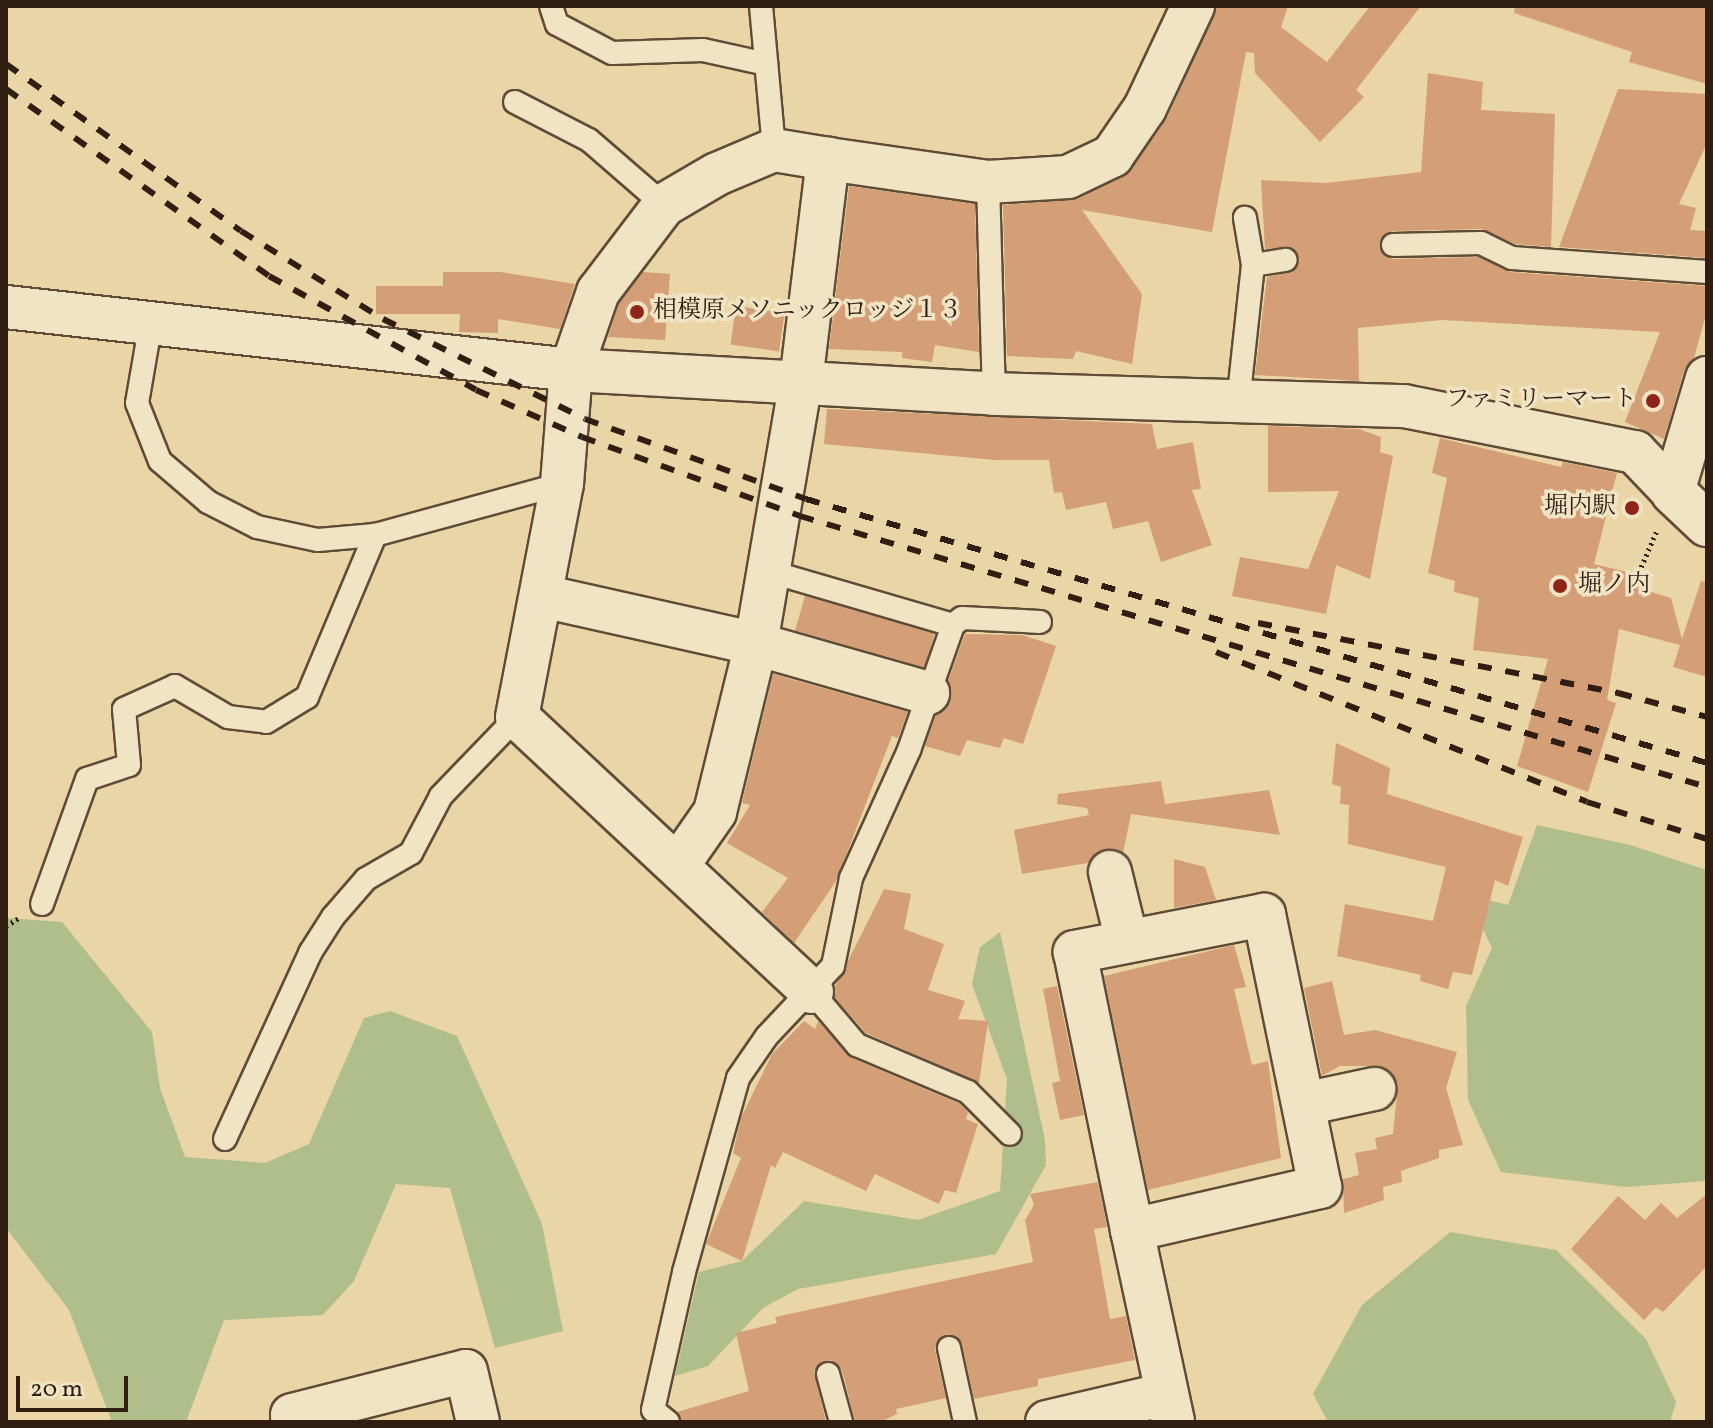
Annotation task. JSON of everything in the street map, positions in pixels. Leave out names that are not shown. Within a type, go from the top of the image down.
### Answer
[{"type":"street","points":[[812,992],[517,717],[562,484],[571,370],[598,292],[664,205],[717,174],[774,150],[988,182],[1068,177],[1112,156],[1145,108],[1193,6]]},
{"type":"street","points":[[678,865],[715,812],[756,644],[801,382],[828,159]]},
{"type":"street","points":[[6,307],[571,370],[994,394],[1404,406],[1464,415],[1635,452],[1707,524]]},
{"type":"street","points":[[1673,492],[1707,378]]},
{"type":"street","points":[[542,596],[756,644],[928,693]]},
{"type":"street","points":[[1110,872],[1127,941]]},
{"type":"street","points":[[1047,1422],[1170,1408],[1132,1230],[1075,952],[1264,915],[1320,1187],[1132,1230]]},
{"type":"street","points":[[1304,1104],[1374,1089]]},
{"type":"street","points":[[294,1422],[292,1415],[466,1371],[478,1422]]},
{"type":"lane","points":[[551,6],[557,24],[612,53],[703,50],[766,64]]},
{"type":"lane","points":[[761,6],[774,150]]},
{"type":"lane","points":[[515,102],[589,140],[664,205]]},
{"type":"lane","points":[[988,182],[994,394]]},
{"type":"lane","points":[[1238,403],[1253,265],[1245,218]]},
{"type":"lane","points":[[1393,245],[1481,243],[1512,258],[1707,272]]},
{"type":"lane","points":[[1253,265],[1286,260]]},
{"type":"lane","points":[[151,322],[137,403],[160,461],[208,502],[257,527],[318,540],[375,535],[562,484]]},
{"type":"lane","points":[[42,904],[87,779],[129,765],[124,709],[175,686],[228,717],[266,722],[307,697],[375,535]]},
{"type":"lane","points":[[768,571],[953,625]]},
{"type":"lane","points":[[668,1422],[653,1410],[684,1272],[738,1078],[767,1036],[812,992],[833,966],[851,878],[909,750],[953,625],[962,618],[1040,622]]},
{"type":"lane","points":[[225,1139],[310,953],[333,917],[366,879],[411,853],[441,796],[517,717]]},
{"type":"lane","points":[[812,992],[857,1045],[968,1092],[1010,1134]]},
{"type":"lane","points":[[949,1348],[965,1422]]},
{"type":"lane","points":[[828,1374],[841,1422]]},
{"type":"path","points":[[1632,589],[1673,492]]},
{"type":"green space","points":[[1537,825],[1630,845],[1707,870],[1707,1181],[1626,1187],[1501,1172],[1468,1100],[1466,1006],[1492,948],[1476,914],[1484,899],[1508,905]]},
{"type":"green space","points":[[6,918],[62,922],[152,1032],[160,1088],[185,1157],[265,1163],[309,1144],[364,1018],[390,1011],[457,1036],[542,1224],[563,1331],[495,1348],[450,1188],[396,1184],[354,1281],[323,1315],[224,1320],[186,1422],[112,1422],[69,1310],[6,1228]]},
{"type":"green space","points":[[1000,932],[1045,1140],[1046,1165],[996,1254],[798,1289],[763,1308],[708,1366],[675,1376],[699,1272],[742,1261],[804,1201],[918,1220],[1000,1191],[1007,1079],[972,984],[980,947]]},
{"type":"green space","points":[[1450,1232],[1556,1250],[1646,1339],[1676,1402],[1670,1422],[1328,1422],[1313,1394],[1362,1305]]},
{"type":"building","points":[[1217,6],[1288,6],[1281,27],[1327,62],[1370,6],[1421,6],[1356,90],[1364,97],[1320,142],[1255,73],[1254,53],[1246,52],[1212,232],[1082,210],[1142,294],[1132,364],[1076,351],[1073,359],[1007,356],[1003,205],[1078,199],[1131,170],[1167,118]]},
{"type":"building","points":[[1515,6],[1707,6],[1707,84],[1629,62],[1632,52],[1514,13]]},
{"type":"building","points":[[1428,73],[1483,82],[1481,110],[1555,114],[1551,247],[1516,244],[1481,229],[1393,231],[1380,239],[1382,253],[1393,259],[1478,257],[1511,272],[1707,286],[1707,311],[1694,358],[1684,371],[1664,439],[1625,422],[1660,332],[1442,320],[1358,328],[1359,381],[1255,375],[1267,277],[1294,271],[1300,259],[1290,247],[1265,249],[1261,180],[1326,183],[1421,172]]},
{"type":"building","points":[[1618,89],[1707,94],[1707,143],[1679,204],[1696,208],[1690,230],[1707,231],[1707,258],[1559,247]]},
{"type":"building","points":[[849,186],[975,204],[979,352],[935,345],[932,362],[902,358],[902,352],[829,349]]},
{"type":"building","points":[[443,272],[500,272],[575,284],[560,329],[498,319],[498,333],[459,332],[460,314],[376,314],[376,286],[443,286]]},
{"type":"building","name":"相模原メソニックロッジ１３","points":[[643,272],[670,274],[665,340],[608,337],[619,303]]},
{"type":"building","points":[[736,306],[785,313],[779,351],[731,345]]},
{"type":"building","points":[[827,409],[1152,424],[1157,449],[1193,442],[1201,489],[1192,490],[1212,545],[1161,562],[1148,521],[1113,529],[1106,502],[1066,510],[1062,492],[1054,493],[1049,460],[995,460],[824,444]]},
{"type":"building","points":[[1268,426],[1359,429],[1381,437],[1380,452],[1393,456],[1370,579],[1336,565],[1326,614],[1232,596],[1240,557],[1308,569],[1339,491],[1268,492]]},
{"type":"building","points":[[1440,438],[1561,467],[1563,462],[1617,473],[1594,564],[1648,577],[1645,590],[1671,598],[1682,639],[1701,581],[1707,582],[1707,677],[1673,667],[1680,645],[1619,629],[1607,700],[1616,703],[1588,792],[1517,766],[1548,659],[1473,650],[1479,598],[1454,592],[1455,581],[1428,573],[1447,478],[1432,473]]},
{"type":"building","points":[[805,596],[935,633],[925,668],[795,631]]},
{"type":"building","points":[[965,634],[1022,635],[1056,646],[1023,744],[1004,738],[1000,748],[967,740],[960,756],[925,746],[936,715],[951,700],[948,681]]},
{"type":"building","points":[[773,674],[908,712],[898,738],[892,736],[836,881],[794,943],[762,912],[788,878],[727,843],[750,805],[742,803]]},
{"type":"building","points":[[1336,743],[1390,768],[1387,794],[1523,837],[1508,886],[1495,880],[1472,975],[1453,972],[1448,989],[1420,981],[1421,975],[1337,956],[1345,904],[1433,921],[1446,867],[1348,844],[1349,805],[1340,804],[1341,787],[1332,784]]},
{"type":"building","points":[[1161,781],[1165,804],[1269,790],[1280,835],[1131,814],[1123,853],[1105,849],[1088,863],[1022,874],[1014,830],[1089,815],[1087,808],[1057,804],[1058,794]]},
{"type":"building","points":[[1174,859],[1205,867],[1216,900],[1174,908]]},
{"type":"building","points":[[884,889],[911,894],[904,929],[944,944],[928,990],[965,1001],[958,1019],[988,1021],[979,1083],[866,1033],[835,998],[835,987]]},
{"type":"building","points":[[1234,945],[1246,987],[1234,989],[1252,1065],[1268,1061],[1281,1158],[1148,1190],[1104,976]]},
{"type":"building","points":[[1332,981],[1344,1035],[1375,1030],[1457,1052],[1446,1088],[1463,1145],[1439,1150],[1439,1158],[1401,1171],[1402,1182],[1383,1187],[1384,1200],[1344,1213],[1343,1179],[1359,1175],[1355,1153],[1377,1149],[1375,1138],[1393,1134],[1398,1085],[1381,1066],[1340,1066],[1322,1076],[1304,988]]},
{"type":"building","points":[[1057,986],[1084,1115],[1060,1120],[1052,1083],[1060,1081],[1043,989]]},
{"type":"building","points":[[804,1021],[815,1029],[818,1021],[852,1058],[960,1104],[968,1112],[966,1119],[978,1124],[956,1193],[945,1190],[939,1204],[875,1174],[866,1191],[783,1152],[775,1168],[771,1165],[742,1261],[706,1244],[741,1158],[733,1153],[741,1118],[772,1054]]},
{"type":"building","points":[[1098,1182],[1107,1227],[1094,1229],[1110,1319],[1126,1316],[1135,1360],[1038,1379],[1038,1386],[974,1399],[962,1344],[947,1334],[935,1350],[946,1398],[896,1409],[897,1414],[880,1422],[855,1422],[842,1370],[831,1360],[814,1371],[826,1422],[682,1422],[677,1412],[749,1391],[736,1333],[777,1323],[775,1317],[1033,1262],[1025,1220],[1034,1205],[1030,1194]]},
{"type":"building","points":[[1707,1194],[1707,1266],[1663,1312],[1656,1307],[1644,1320],[1571,1249],[1618,1196],[1645,1220],[1661,1203],[1677,1218]]},
{"type":"railway","points":[[6,64],[241,231],[383,319],[585,419],[806,499],[1707,763]]},
{"type":"railway","points":[[6,89],[269,276],[476,390],[582,437],[800,516],[1707,787]]},
{"type":"railway","points":[[1258,623],[1618,693],[1707,717]]},
{"type":"railway","points":[[1216,652],[1587,802],[1707,839]]},
{"type":"place","name":"相模原メソニックロッジ１３","points":[[637,312]]},
{"type":"place","name":"ファミリーマート","points":[[1653,401]]},
{"type":"place","name":"堀内駅","points":[[1632,508]]},
{"type":"place","name":"堀ノ内","points":[[1560,586]]}]
